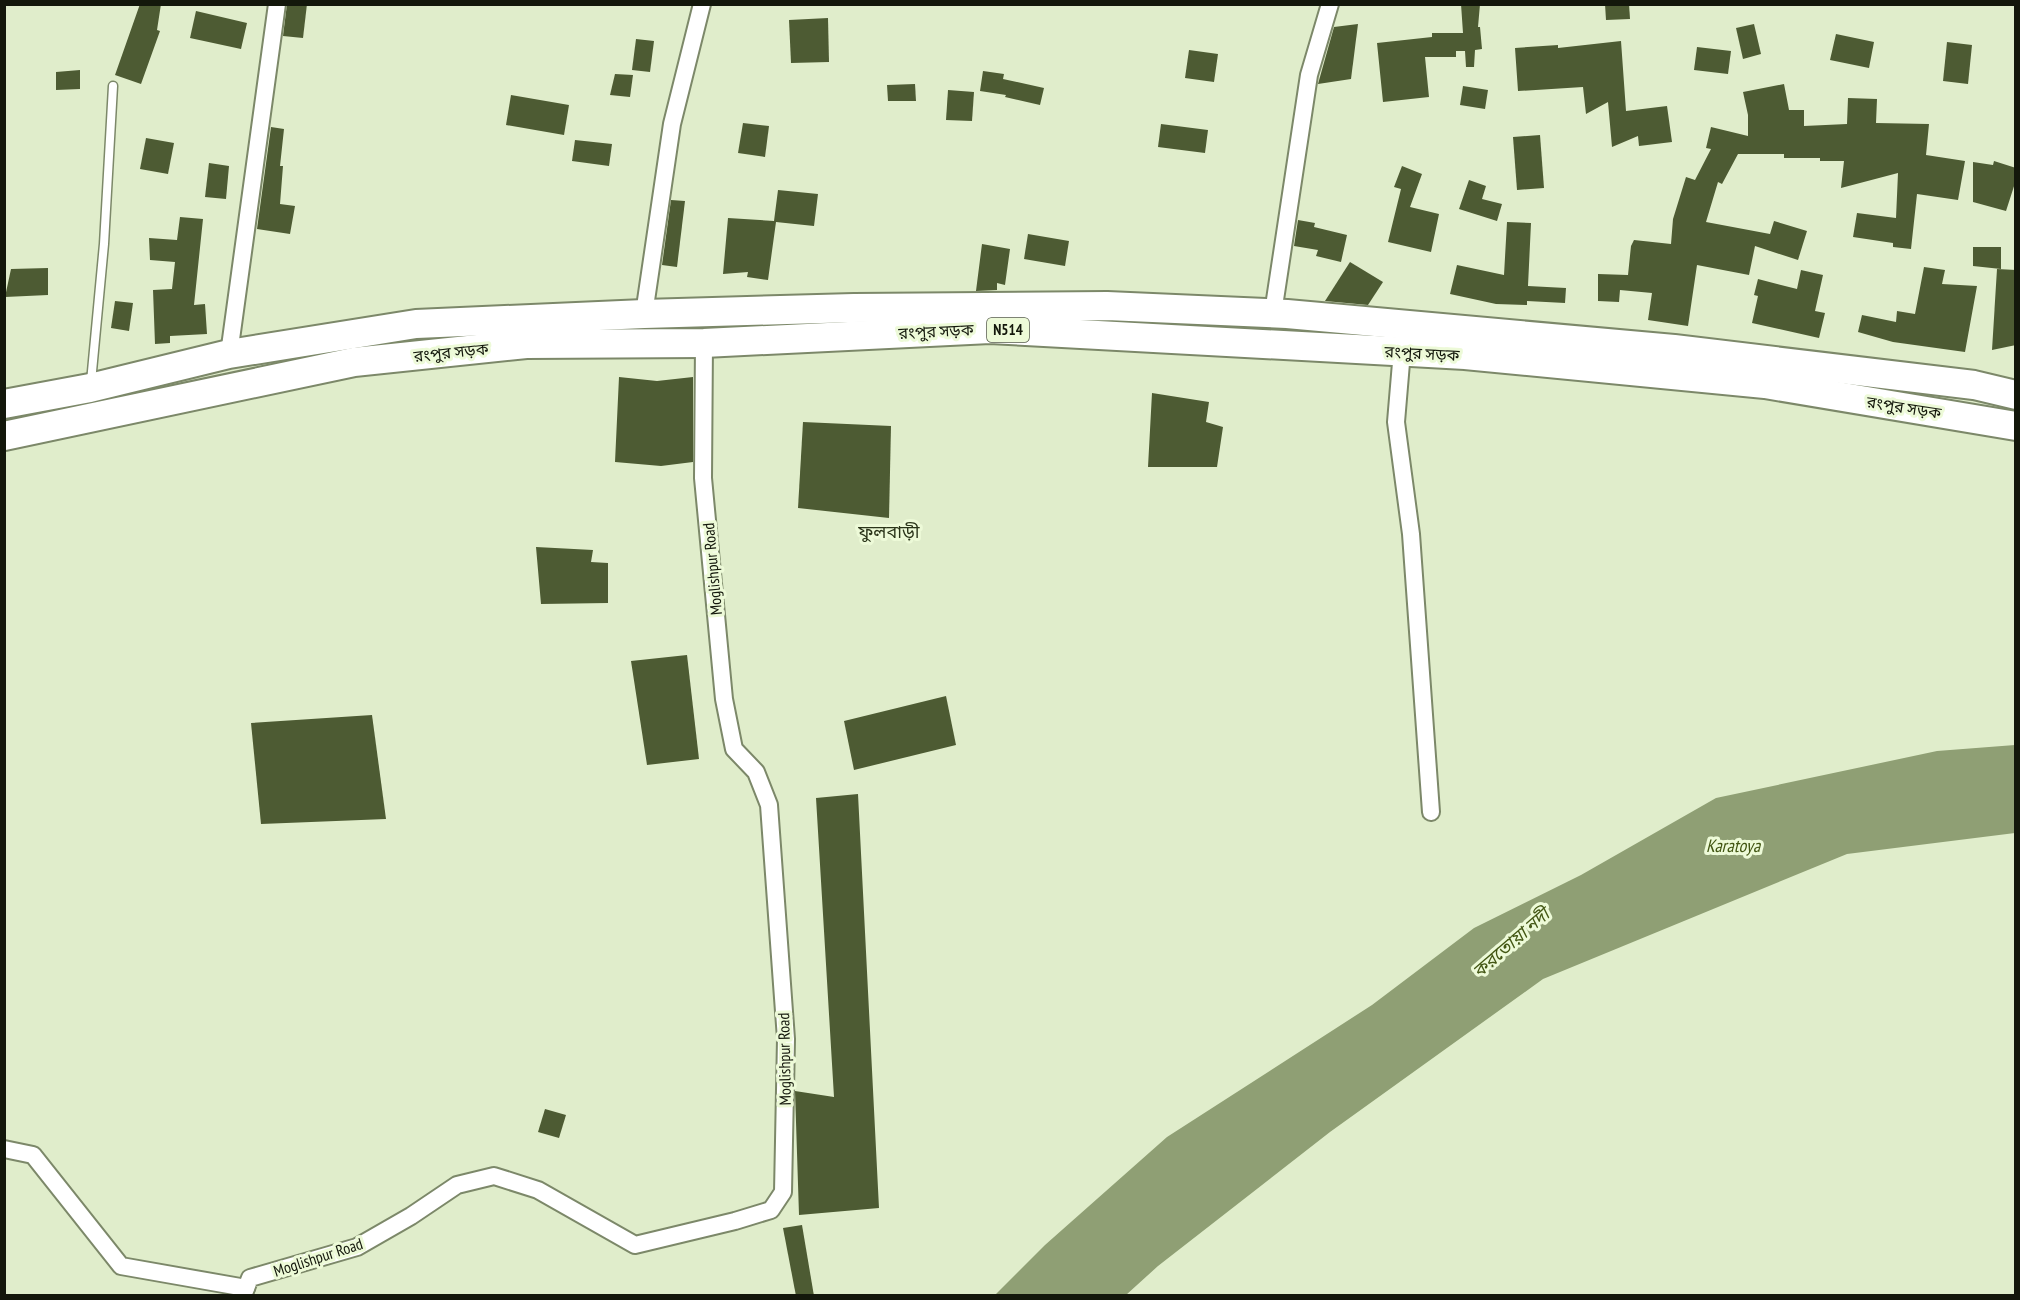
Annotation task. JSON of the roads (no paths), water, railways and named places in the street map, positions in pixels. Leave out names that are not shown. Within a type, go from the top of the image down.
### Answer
[{"type":"highway","name":"রংপুর সড়ক","points":[[4,404],[90,388],[229,354],[417,324],[854,308],[1096,306],[1272,314],[1674,349],[1974,385],[2016,395]]},
{"type":"highway","name":"রংপুর সড়ক","points":[[4,436],[354,362],[526,344],[704,343],[990,329],[1465,355],[1765,384],[2016,426]]},
{"type":"street","points":[[229,354],[277,4]]},
{"type":"street","points":[[644,314],[672,124],[702,4]]},
{"type":"street","points":[[1272,314],[1309,75],[1330,4]]},
{"type":"street","name":"Moglishpur Road","points":[[4,1149],[33,1155],[121,1266],[244,1292],[250,1278],[357,1247],[411,1216],[457,1185],[494,1176],[538,1190],[635,1245],[771,1210],[783,1192],[786,1039],[769,805],[756,772],[734,749],[724,699],[704,478],[704,343]]},
{"type":"street","points":[[1402,351],[1396,422],[1411,534],[1431,812]]},
{"type":"lane","points":[[90,388],[104,244],[113,86]]},
{"type":"water","name":"Karatoya","points":[[2015,745],[2015,833],[1847,854],[1543,979],[1330,1132],[1158,1266],[1126,1295],[995,1295],[1045,1245],[1167,1137],[1372,1005],[1474,928],[1581,875],[1716,798],[1937,751]]},
{"type":"district","name":"ফুলবাড়ী","points":[[889,532]]},
{"type":"water label","name":"করতোয়া নদী","points":[[1511,943]]}]
